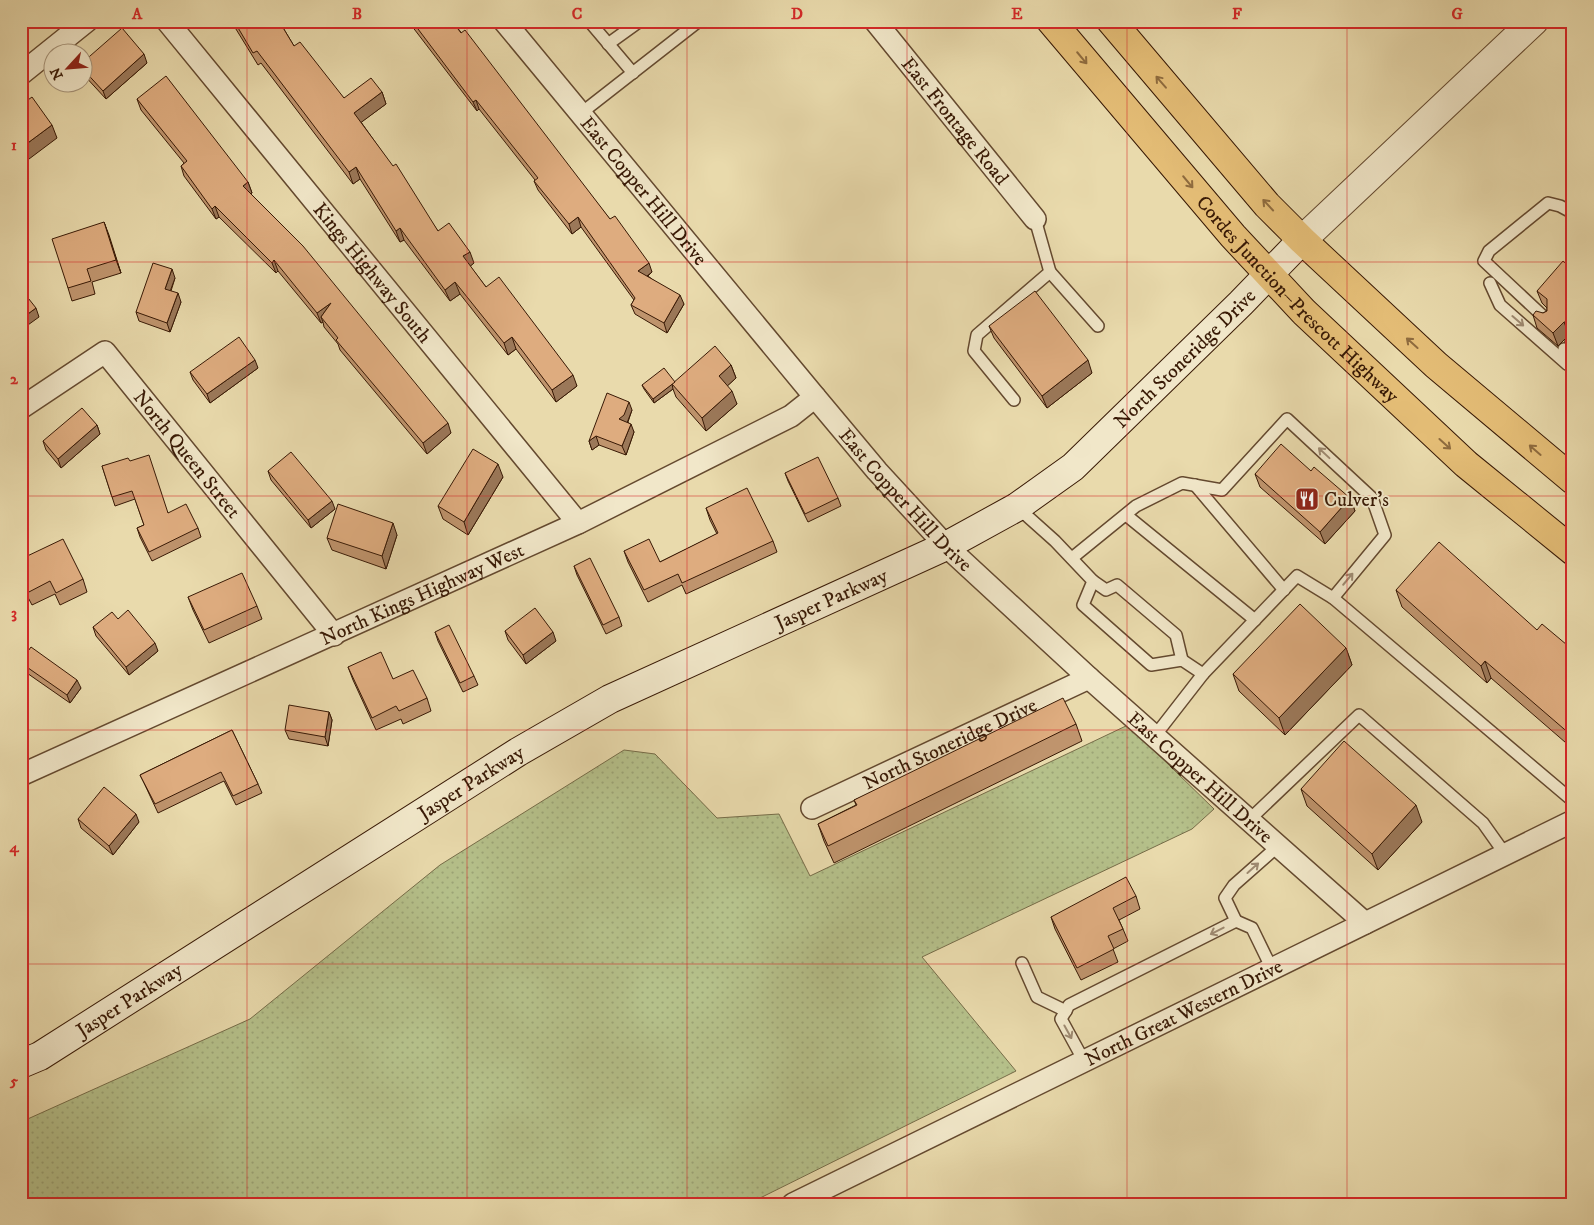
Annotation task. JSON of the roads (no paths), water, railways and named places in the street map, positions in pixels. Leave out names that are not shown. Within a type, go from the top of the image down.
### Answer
[{"type":"main road","name":"Cordes Junction–Prescott Highway","points":[[1051,21],[1269,274],[1318,325],[1466,464],[1573,551]]},
{"type":"main road","points":[[1111,21],[1267,205],[1302,240],[1436,366],[1573,480]]},
{"type":"main road","name":"North Stoneridge Drive","points":[[946,546],[1018,507],[1073,466],[1302,240],[1534,21]]},
{"type":"main road","name":"Jasper Parkway","points":[[21,1064],[40,1056],[518,752],[610,699],[946,546]]},
{"type":"street","points":[[21,74],[87,21]]},
{"type":"street","name":"Kings Highway South","points":[[167,21],[578,523]]},
{"type":"street","name":"East Copper Hill Drive","points":[[504,21],[877,471],[946,546],[1154,737],[1365,923]]},
{"type":"street","name":"East Frontage Road","points":[[875,21],[1035,218]]},
{"type":"street","name":"North Queen Street","points":[[21,408],[104,352],[334,635]]},
{"type":"street","name":"North Kings Highway West","points":[[21,775],[578,523],[791,416],[815,397]]},
{"type":"street","name":"North Stoneridge Drive","points":[[812,808],[1089,678]]},
{"type":"street","name":"North Great Western Drive","points":[[793,1204],[1573,821]]},
{"type":"lane","points":[[589,21],[632,73]]},
{"type":"lane","points":[[608,44],[640,21]]},
{"type":"lane","points":[[580,114],[699,21]]},
{"type":"lane","points":[[1546,319],[1484,261],[1489,251],[1548,203],[1560,206],[1573,213]]},
{"type":"lane","points":[[1035,218],[1050,272],[1098,326]]},
{"type":"lane","points":[[1014,400],[974,350],[977,335],[1050,272]]},
{"type":"lane","points":[[1490,283],[1500,305],[1567,364],[1573,366]]},
{"type":"lane","points":[[1072,558],[1136,506],[1182,483],[1222,490],[1287,419],[1372,498],[1385,535],[1332,598]]},
{"type":"lane","points":[[1196,485],[1284,590]]},
{"type":"lane","points":[[1018,507],[1072,558],[1093,581],[1106,590],[1117,585],[1176,635],[1182,660]]},
{"type":"lane","points":[[1126,515],[1255,620]]},
{"type":"lane","points":[[1154,737],[1203,674],[1297,576],[1332,598],[1573,802]]},
{"type":"lane","points":[[1093,581],[1083,605],[1151,664],[1182,660],[1203,674]]},
{"type":"lane","points":[[1248,821],[1360,714],[1483,823],[1505,854]]},
{"type":"lane","points":[[1272,969],[1252,928],[1236,921],[1225,898],[1234,885],[1277,846]]},
{"type":"lane","points":[[1084,1061],[1061,1019],[1069,1005],[1236,921]]},
{"type":"lane","points":[[1022,963],[1037,997],[1066,1011]]},
{"type":"place","name":"Culver's","points":[[1307,499]]}]
